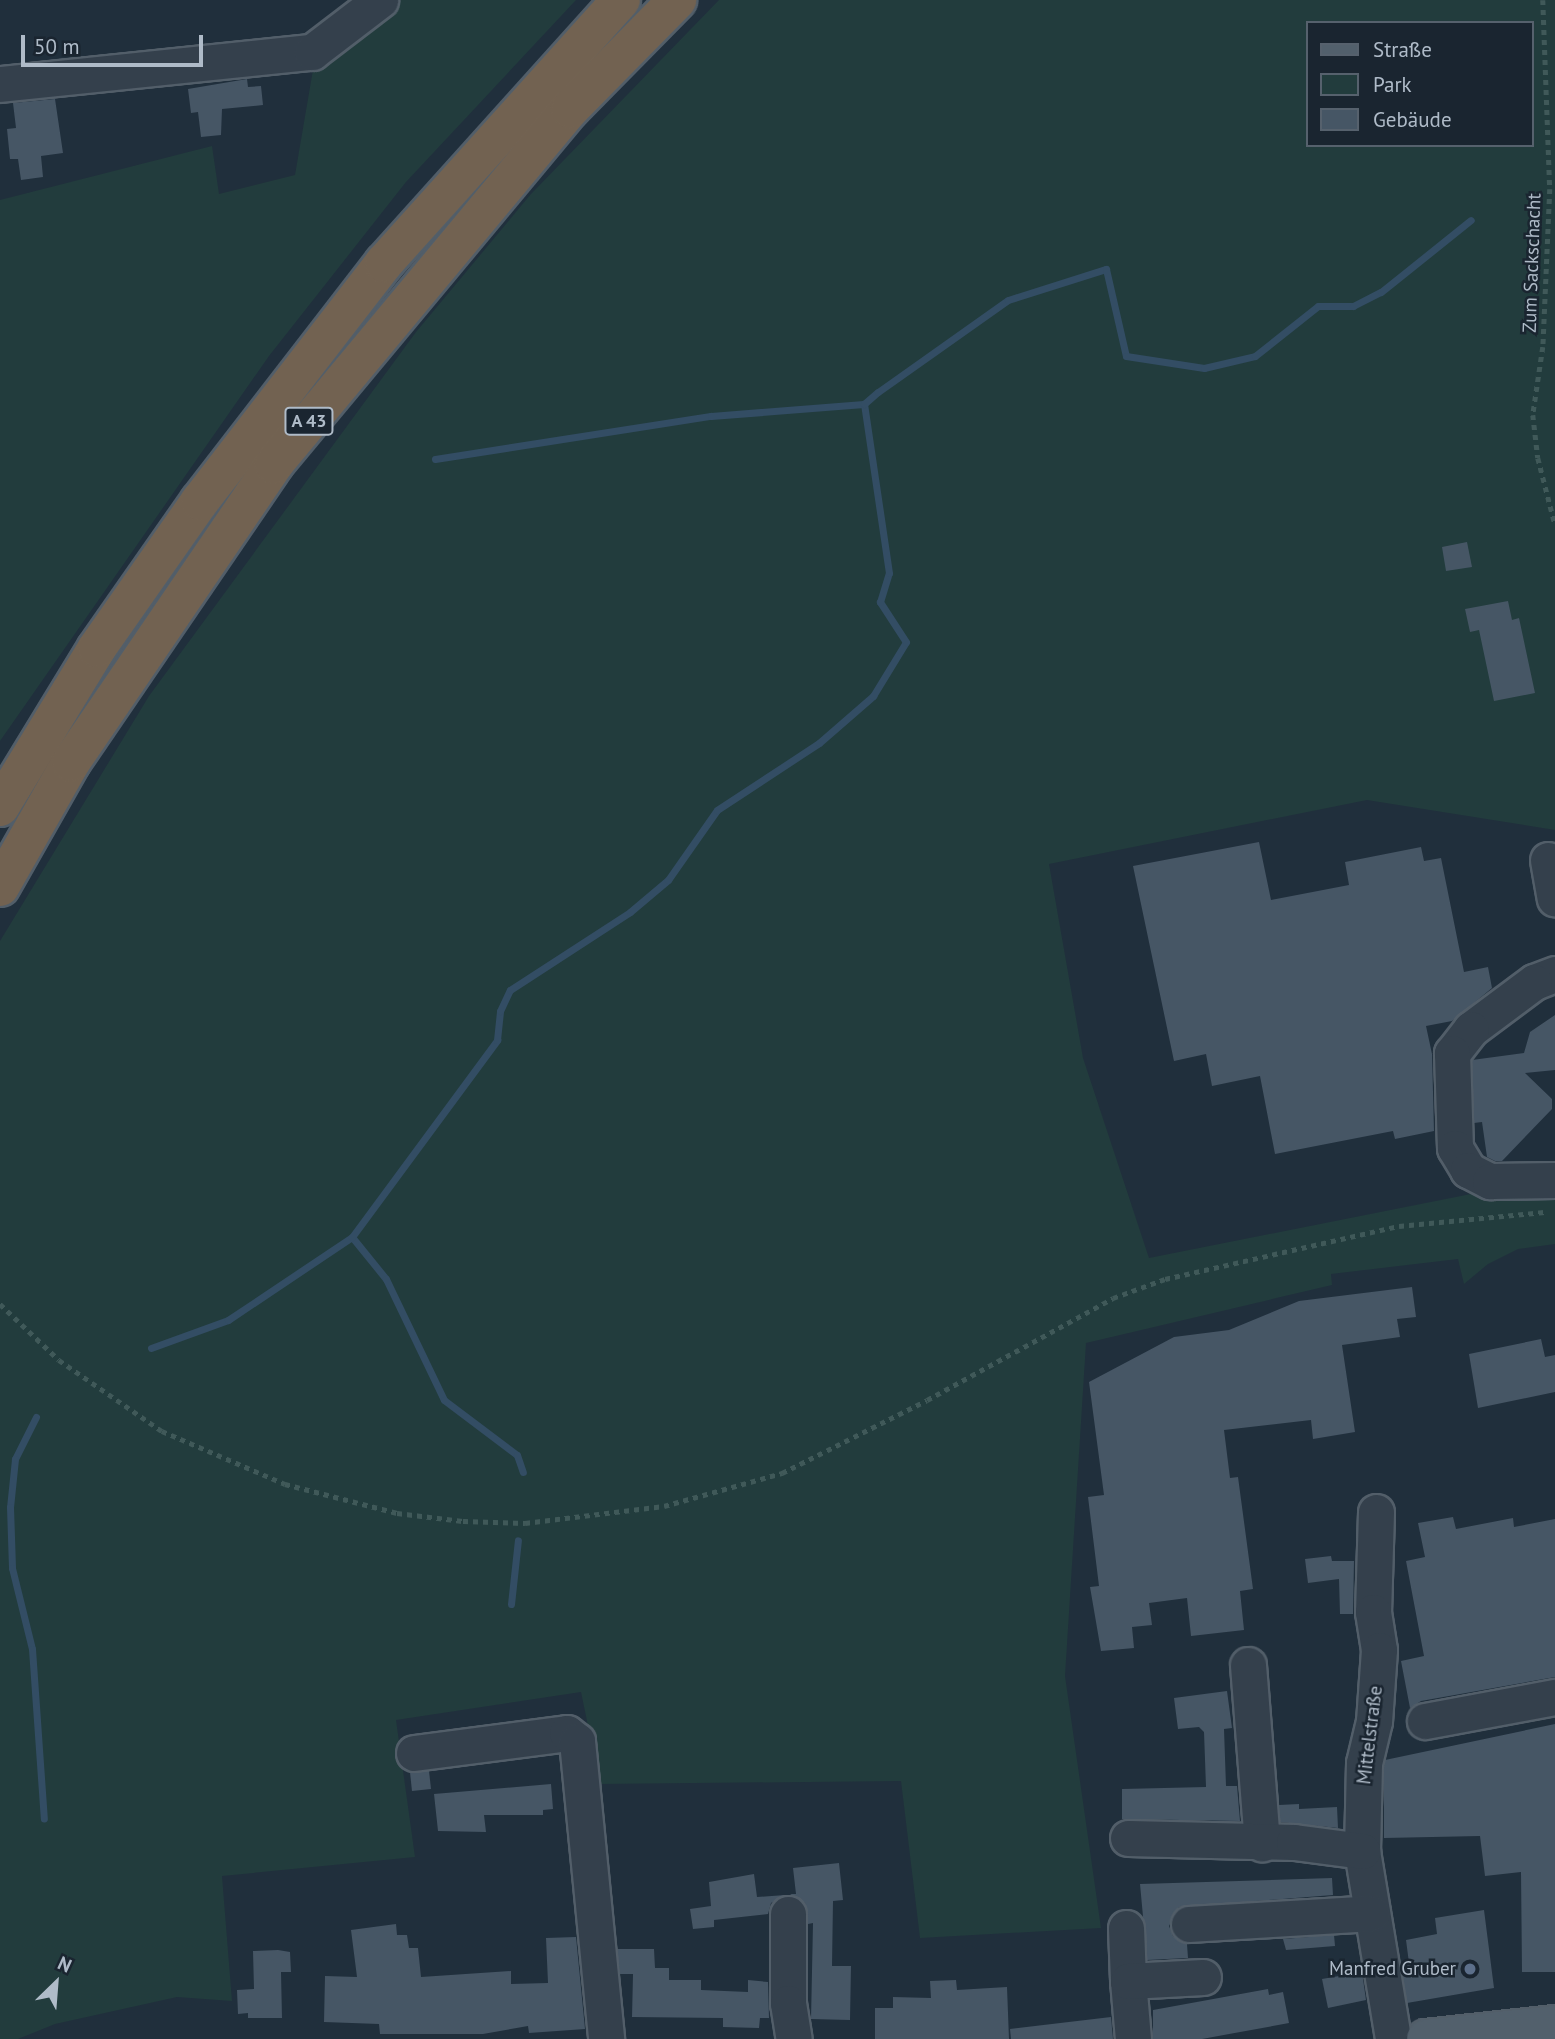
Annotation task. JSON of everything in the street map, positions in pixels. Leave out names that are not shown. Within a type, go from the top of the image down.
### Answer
[{"type":"highway","name":"A 43","points":[[0,807],[113,625],[200,501],[384,263],[621,0]]},
{"type":"highway","name":"A 43","points":[[0,887],[71,762],[274,464],[570,109],[677,0]]},
{"type":"main road","points":[[1426,2039],[1555,2025]]},
{"type":"street","points":[[0,85],[312,52],[380,0]]},
{"type":"street","points":[[1548,860],[1555,898]]},
{"type":"street","points":[[1555,974],[1534,982],[1471,1030],[1452,1053],[1455,1148],[1468,1170],[1490,1181],[1555,1180]]},
{"type":"street","name":"Mittelstraße","points":[[1376,1512],[1373,1612],[1378,1650],[1374,1721],[1363,1763],[1363,1851],[1393,2039]]},
{"type":"street","points":[[1248,1665],[1262,1843]]},
{"type":"street","points":[[1425,1721],[1555,1697]]},
{"type":"street","points":[[414,1753],[567,1733],[577,1741],[606,2039]]},
{"type":"street","points":[[1128,1838],[1262,1843],[1363,1851]]},
{"type":"street","points":[[1189,1924],[1372,1913]]},
{"type":"street","points":[[788,1914],[794,2039]]},
{"type":"street","points":[[1126,1928],[1133,2039]]},
{"type":"street","points":[[1128,1981],[1203,1977]]},
{"type":"path","name":"Zum Sackschacht","points":[[1543,0],[1550,189],[1543,347],[1533,415],[1538,458],[1555,524]]},
{"type":"path","points":[[0,1304],[59,1360],[152,1425],[285,1483],[397,1513],[463,1521],[525,1523],[664,1506],[782,1473],[915,1407],[1113,1298],[1165,1279],[1399,1226],[1555,1211]]},
{"type":"green space","points":[[397,0],[576,0],[406,182],[269,356],[0,741],[0,200],[212,146],[219,194],[295,175],[315,58]]},
{"type":"green space","points":[[719,0],[1555,0],[1555,830],[1367,800],[1049,864],[1083,1058],[1149,1258],[1506,1187],[1555,1186],[1555,1244],[1518,1249],[1488,1264],[1464,1284],[1458,1259],[1331,1274],[1332,1285],[1086,1343],[1065,1676],[1101,1928],[920,1938],[901,1781],[600,1784],[581,1692],[396,1720],[415,1857],[222,1876],[232,2001],[177,1997],[55,2024],[18,2039],[0,2039],[0,941],[149,696],[416,332],[531,194]]},
{"type":"building","points":[[247,79],[248,87],[261,86],[263,105],[222,109],[221,135],[201,137],[198,112],[191,113],[188,89]]},
{"type":"building","points":[[55,99],[63,153],[41,156],[43,177],[21,180],[18,159],[10,159],[7,129],[16,128],[13,103]]},
{"type":"building","points":[[1467,542],[1472,567],[1446,571],[1442,547]]},
{"type":"building","points":[[1508,601],[1512,620],[1519,618],[1535,693],[1494,701],[1479,630],[1470,632],[1465,609]]},
{"type":"building","points":[[1259,842],[1271,900],[1349,885],[1345,862],[1421,847],[1424,861],[1441,858],[1464,972],[1488,967],[1492,988],[1452,1021],[1426,1026],[1432,1054],[1434,1131],[1395,1139],[1393,1131],[1275,1154],[1260,1076],[1212,1086],[1206,1054],[1174,1061],[1133,866]]},
{"type":"building","points":[[1555,1015],[1555,1070],[1525,1073],[1552,1099],[1552,1109],[1502,1161],[1495,1161],[1487,1157],[1482,1122],[1474,1123],[1472,1060],[1524,1053],[1530,1032]]},
{"type":"building","points":[[1412,1287],[1416,1317],[1397,1319],[1400,1337],[1342,1345],[1355,1432],[1313,1439],[1311,1420],[1224,1430],[1230,1478],[1238,1477],[1253,1589],[1240,1591],[1244,1630],[1191,1636],[1187,1598],[1149,1603],[1152,1625],[1132,1627],[1134,1648],[1101,1651],[1090,1587],[1099,1586],[1088,1497],[1104,1495],[1089,1382],[1174,1337],[1229,1330],[1299,1301]]},
{"type":"building","points":[[1541,1339],[1545,1357],[1555,1355],[1555,1392],[1478,1408],[1469,1354]]},
{"type":"building","points":[[1453,1517],[1456,1529],[1513,1518],[1514,1527],[1555,1519],[1555,1677],[1421,1701],[1410,1708],[1401,1661],[1424,1656],[1406,1561],[1425,1557],[1418,1523]]},
{"type":"building","points":[[1331,1556],[1332,1561],[1354,1561],[1353,1614],[1340,1614],[1339,1579],[1308,1583],[1305,1559]]},
{"type":"building","points":[[1227,1691],[1232,1728],[1224,1729],[1226,1786],[1237,1786],[1240,1821],[1122,1819],[1122,1789],[1206,1787],[1204,1732],[1199,1727],[1178,1729],[1174,1698]]},
{"type":"building","points":[[1555,1724],[1555,1972],[1522,1972],[1521,1872],[1485,1876],[1480,1836],[1384,1838],[1384,1766],[1385,1760]]},
{"type":"building","points":[[429,1771],[431,1789],[412,1791],[410,1772]]},
{"type":"building","points":[[551,1784],[553,1809],[543,1810],[543,1815],[484,1815],[486,1832],[438,1831],[434,1794]]},
{"type":"building","points":[[1299,1804],[1299,1809],[1337,1807],[1338,1828],[1280,1822],[1279,1805]]},
{"type":"building","points":[[839,1863],[843,1900],[833,1901],[832,1966],[851,1966],[850,2020],[811,2019],[813,1923],[808,1924],[805,1903],[790,1894],[796,1894],[793,1868]]},
{"type":"building","points":[[754,1874],[757,1897],[785,1895],[771,1903],[768,1914],[714,1920],[714,1927],[693,1929],[690,1909],[711,1906],[709,1882]]},
{"type":"building","points":[[1332,1878],[1333,1895],[1179,1907],[1169,1926],[1173,1936],[1187,1944],[1188,1958],[1147,1960],[1140,1884]]},
{"type":"building","points":[[1484,1910],[1494,1988],[1407,2003],[1401,1965],[1409,1963],[1406,1940],[1437,1934],[1435,1918]]},
{"type":"building","points":[[396,1924],[397,1935],[407,1935],[409,1948],[418,1948],[421,1977],[511,1971],[511,1984],[548,1983],[546,1938],[576,1937],[585,2029],[529,2033],[528,2026],[483,2034],[380,2034],[379,2024],[324,2022],[325,1976],[357,1977],[351,1930]]},
{"type":"building","points":[[1334,1935],[1335,1946],[1286,1950],[1283,1939]]},
{"type":"building","points":[[617,1949],[654,1949],[655,1968],[669,1968],[669,1980],[701,1980],[701,1990],[748,1992],[748,1980],[768,1982],[769,2018],[760,2018],[759,2028],[723,2027],[723,2018],[632,2017],[633,1974],[620,1974]]},
{"type":"building","points":[[253,1951],[290,1952],[291,1972],[281,1972],[282,2018],[248,2018],[248,2013],[238,2014],[237,1990],[254,1989]]},
{"type":"building","points":[[1362,1972],[1366,2000],[1328,2008],[1322,1979]]},
{"type":"building","points":[[956,1980],[957,1990],[1007,1987],[1009,2039],[875,2039],[875,2008],[893,2008],[893,1997],[931,1998],[930,1981]]},
{"type":"building","points":[[1268,1989],[1269,1995],[1283,1992],[1289,2023],[1202,2039],[1153,2039],[1153,2010]]},
{"type":"building","points":[[1111,2017],[1113,2039],[1011,2039],[1010,2029]]},
{"type":"waterway","points":[[151,1348],[228,1320],[352,1237],[497,1040],[500,1011],[510,990],[630,912],[668,880],[717,810],[819,743],[873,696],[906,642],[880,602],[889,573],[864,404],[878,392],[1008,300],[1106,269],[1126,356],[1204,368],[1255,356],[1318,306],[1353,306],[1381,292],[1471,220]]},
{"type":"waterway","points":[[435,459],[711,416],[864,404]]},
{"type":"waterway","points":[[352,1237],[386,1279],[444,1400],[517,1455],[523,1472]]},
{"type":"waterway","points":[[36,1417],[15,1459],[10,1507],[12,1568],[32,1649],[44,1819]]},
{"type":"waterway","points":[[511,1604],[518,1540]]},
{"type":"place","name":"Manfred Gruber","points":[[1470,1969]]}]
